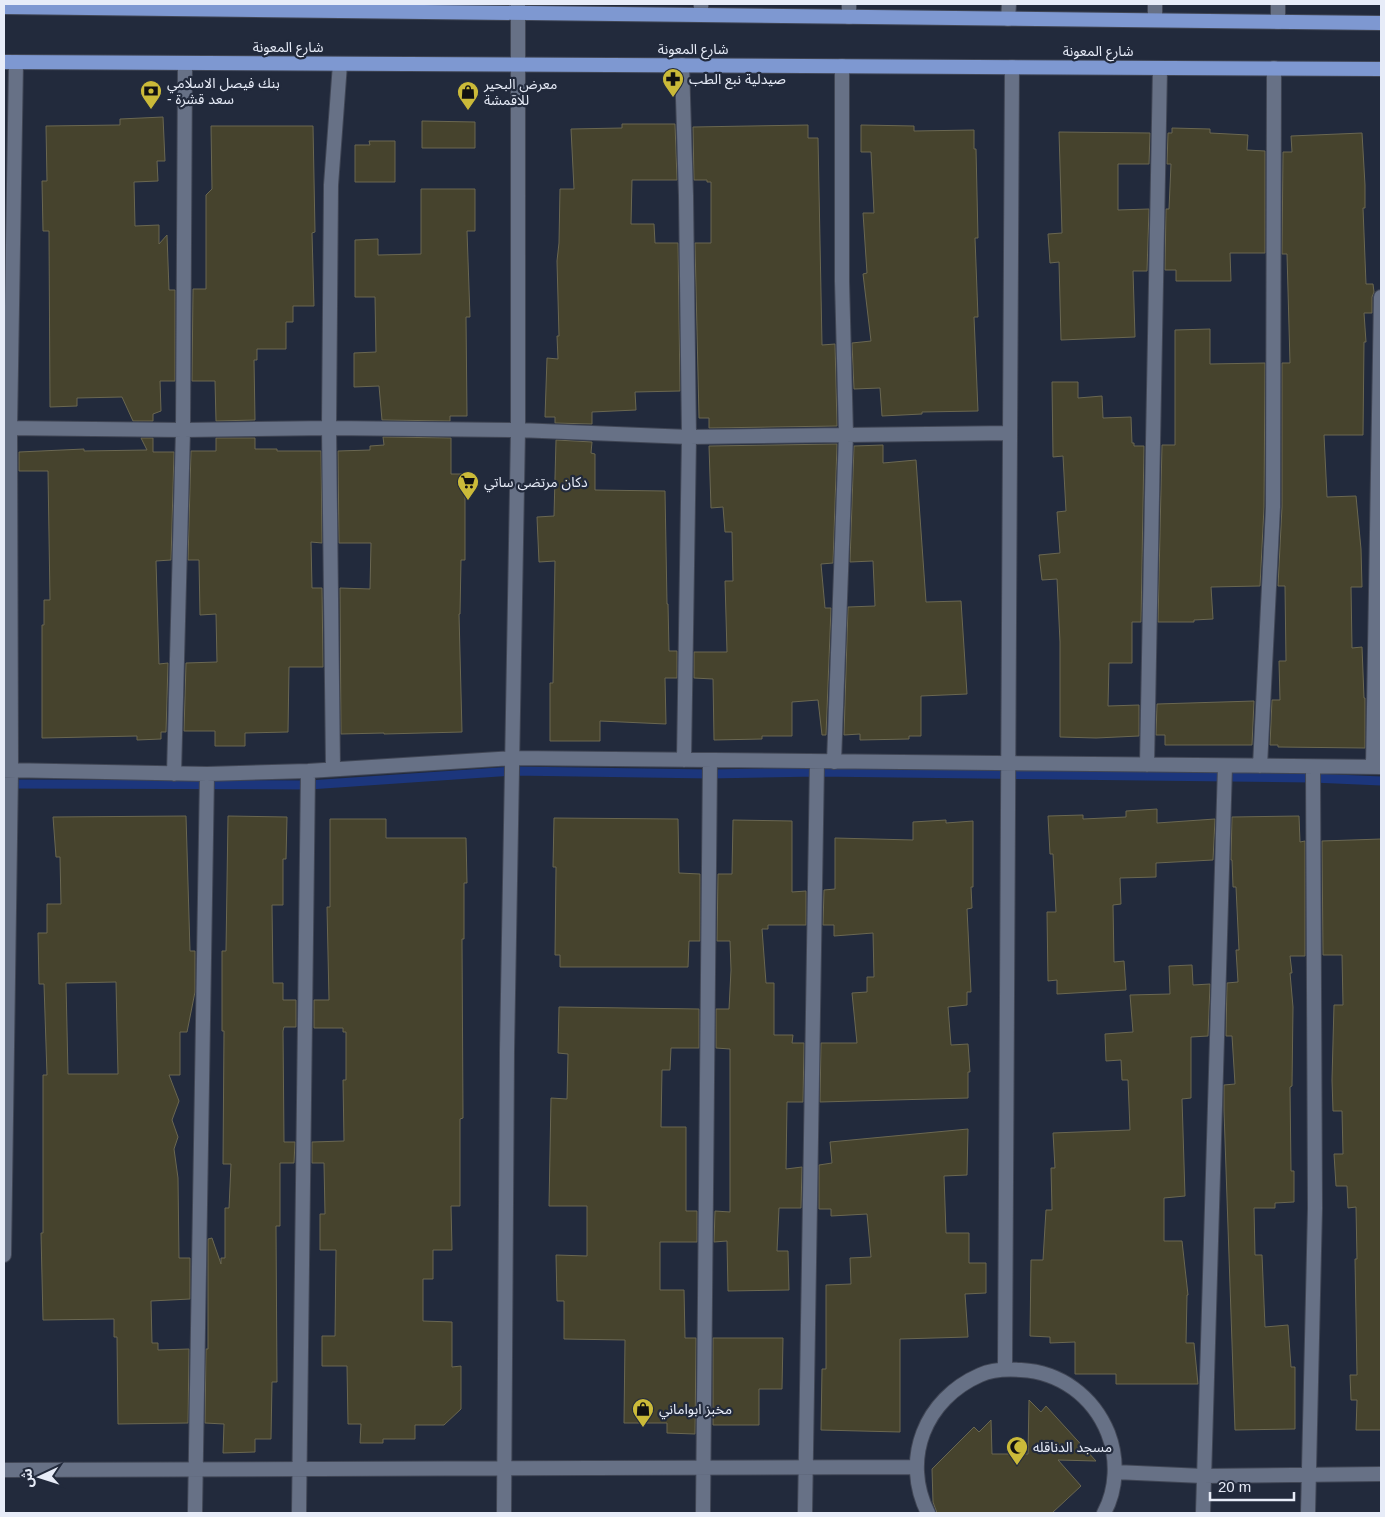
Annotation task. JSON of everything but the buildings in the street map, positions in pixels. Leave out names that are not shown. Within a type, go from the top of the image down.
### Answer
[{"type":"highway","points":[[4,6],[849,10],[1008,19],[1381,23]]},
{"type":"highway","name":"شارع المعونة","points":[[10,62],[1381,69]]},
{"type":"street","points":[[1008,19],[1009,4]]},
{"type":"street","points":[[1154,20],[1155,4]]},
{"type":"street","points":[[1278,4],[1278,22]]},
{"type":"street","points":[[504,1513],[507,1051],[518,430],[518,8]]},
{"type":"street","points":[[4,1255],[10,62]]},
{"type":"street","points":[[174,774],[183,430],[185,63]]},
{"type":"street","points":[[333,769],[329,428],[331,185],[340,64]]},
{"type":"street","points":[[682,65],[686,196],[689,437],[684,760]]},
{"type":"street","points":[[834,762],[846,435],[842,272],[842,66]]},
{"type":"street","points":[[1005,1368],[1012,67]]},
{"type":"street","points":[[1147,765],[1160,68]]},
{"type":"street","points":[[1260,766],[1273,507],[1274,68]]},
{"type":"street","points":[[7,770],[208,774],[308,771],[513,758],[1377,767],[1381,297]]},
{"type":"street","points":[[7,428],[518,430],[689,437],[1010,433]]},
{"type":"street","points":[[703,1513],[710,760]]},
{"type":"street","points":[[805,1513],[817,762]]},
{"type":"street","points":[[1203,1513],[1225,766]]},
{"type":"street","points":[[1308,1513],[1315,1208],[1313,767]]},
{"type":"street","points":[[299,1513],[308,771]]},
{"type":"street","points":[[195,1513],[208,774]]},
{"type":"street","points":[[928,1513],[920,1498],[916,1467],[921,1438],[934,1410],[954,1389],[981,1374],[1005,1368],[1037,1371],[1063,1381],[1085,1397],[1102,1419],[1112,1444],[1115,1472],[1109,1502],[1104,1513]]},
{"type":"street","points":[[4,1470],[916,1467]]},
{"type":"street","points":[[1115,1472],[1203,1476],[1381,1474]]},
{"type":"waterway","points":[[4,784],[309,785],[513,771],[710,774],[817,772],[1313,778],[1381,781]]},
{"type":"place","name":"صيدلية نبع الطب","points":[[673,98]]},
{"type":"place","name":"بنك فيصل الاسلامي - سعد قشرة","points":[[151,110]]},
{"type":"place","name":"معرض البحير للاقمشة","points":[[468,111]]},
{"type":"place","name":"دكان مرتضى ساتي","points":[[468,501]]},
{"type":"place","name":"مخبز ابواماني","points":[[643,1428]]},
{"type":"place","name":"مسجد الدناقله","points":[[1017,1466]]}]
